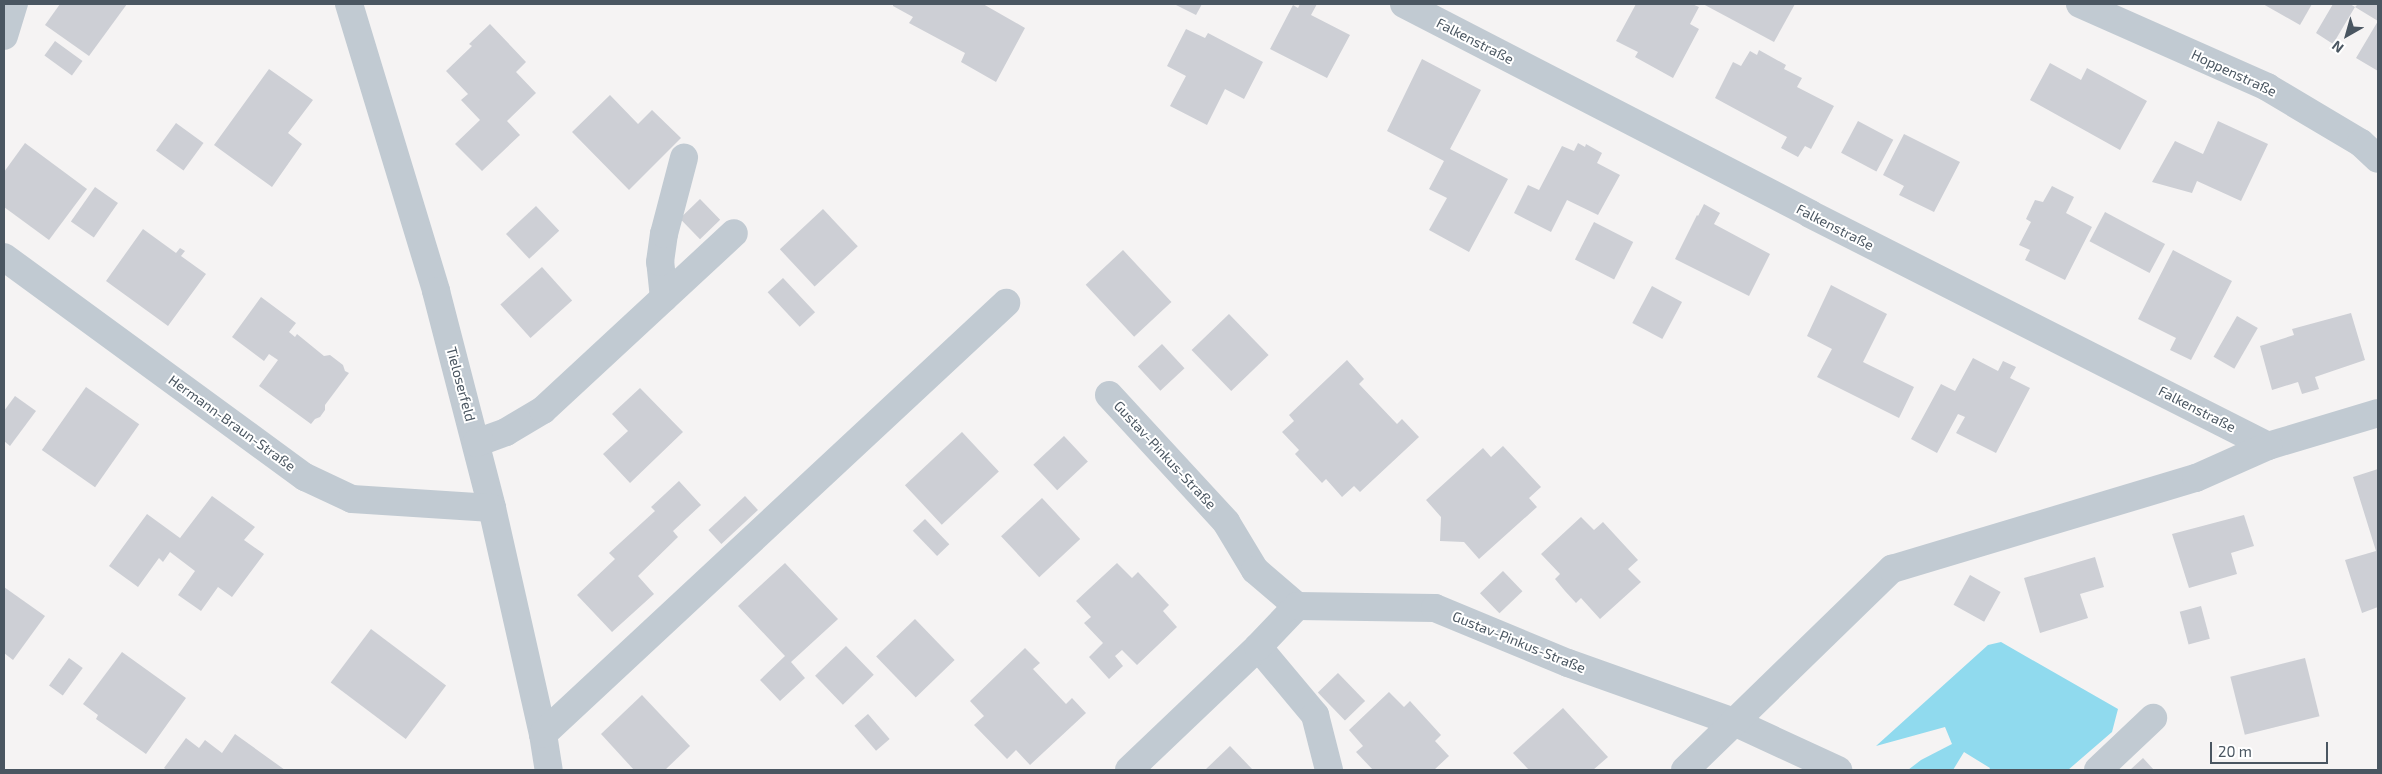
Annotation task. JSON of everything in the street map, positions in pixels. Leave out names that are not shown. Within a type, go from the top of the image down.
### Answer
[{"type":"street","points":[[4,36],[14,4]]},
{"type":"street","name":"Tieloserfeld","points":[[349,4],[436,291],[476,443],[543,734],[549,770]]},
{"type":"street","name":"Falkenstraße","points":[[1404,4],[1810,214],[2268,446]]},
{"type":"street","name":"Hoppenstraße","points":[[2080,4],[2267,87],[2361,143],[2378,159]]},
{"type":"street","points":[[664,298],[660,262],[662,243],[684,158]]},
{"type":"street","points":[[476,443],[506,432],[543,410],[734,233]]},
{"type":"street","name":"Hermann-Braun-Straße","points":[[4,257],[306,477],[352,499],[492,508]]},
{"type":"street","points":[[543,734],[1006,303]]},
{"type":"street","name":"Gustav-Pinkus-Straße","points":[[1109,395],[1226,522],[1255,570],[1297,606],[1435,608],[1568,664],[1734,722],[1838,770]]},
{"type":"street","points":[[1685,770],[1892,569],[2196,478],[2268,446],[2378,413]]},
{"type":"street","points":[[1129,770],[1258,647],[1297,606]]},
{"type":"street","points":[[1258,647],[1315,715],[1329,770]]},
{"type":"street","points":[[2098,770],[2153,718]]},
{"type":"water","points":[[2001,642],[2118,709],[2112,732],[2068,770],[1989,770],[1990,768],[1964,752],[1953,770],[1908,770],[1921,760],[1952,744],[1945,727],[1876,746],[1988,645]]},
{"type":"building","points":[[60,4],[127,4],[89,56],[45,25]]},
{"type":"building","points":[[893,4],[983,4],[1025,28],[996,82],[961,62],[965,53],[909,23],[913,17],[893,6]]},
{"type":"building","points":[[1174,4],[1202,4],[1196,15]]},
{"type":"building","points":[[1300,4],[1317,4],[1311,15],[1350,35],[1327,78],[1270,49],[1293,5],[1298,8]]},
{"type":"building","points":[[1636,4],[1692,4],[1699,7],[1690,24],[1699,29],[1673,78],[1635,57],[1638,52],[1616,41]]},
{"type":"building","points":[[1703,4],[1795,4],[1774,42]]},
{"type":"building","points":[[2263,4],[2312,4],[2300,25]]},
{"type":"building","points":[[2333,4],[2350,4],[2355,7],[2333,44],[2316,33]]},
{"type":"building","points":[[2358,4],[2378,4],[2378,21],[2355,7]]},
{"type":"building","points":[[2378,21],[2378,71],[2356,58]]},
{"type":"building","points":[[490,24],[526,62],[516,72],[536,93],[507,121],[520,135],[482,171],[455,144],[480,120],[461,100],[468,94],[446,71],[472,46],[469,44]]},
{"type":"building","points":[[1186,29],[1205,38],[1208,33],[1263,62],[1244,99],[1225,89],[1207,125],[1170,106],[1186,76],[1167,66]]},
{"type":"building","points":[[55,41],[83,61],[72,76],[44,56]]},
{"type":"building","points":[[1759,50],[1786,65],[1784,69],[1802,78],[1797,87],[1834,106],[1811,149],[1805,146],[1798,157],[1781,148],[1787,137],[1715,98],[1733,62],[1741,66],[1750,51],[1757,55]]},
{"type":"building","points":[[1422,59],[1481,90],[1450,149],[1508,179],[1469,252],[1429,230],[1447,198],[1429,189],[1444,161],[1387,131]]},
{"type":"building","points":[[2050,63],[2081,80],[2087,68],[2147,101],[2120,150],[2030,100]]},
{"type":"building","points":[[269,69],[313,100],[288,133],[302,144],[272,187],[214,145]]},
{"type":"building","points":[[610,95],[638,124],[652,110],[681,138],[629,190],[572,132]]},
{"type":"building","points":[[1858,121],[1893,140],[1876,172],[1841,153]]},
{"type":"building","points":[[2218,121],[2268,144],[2241,201],[2197,181],[2192,193],[2152,182],[2175,141],[2203,154]]},
{"type":"building","points":[[176,123],[204,143],[184,170],[156,151]]},
{"type":"building","points":[[1904,134],[1960,162],[1934,212],[1899,195],[1904,186],[1883,175]]},
{"type":"building","points":[[25,143],[87,189],[49,240],[4,207],[4,172]]},
{"type":"building","points":[[1578,143],[1585,147],[1586,144],[1602,153],[1597,163],[1620,175],[1598,215],[1567,200],[1551,232],[1514,213],[1528,185],[1539,190],[1562,146],[1574,151]]},
{"type":"building","points":[[2052,186],[2074,197],[2066,213],[2092,227],[2065,280],[2025,260],[2030,250],[2019,245],[2031,222],[2026,219],[2035,200],[2043,202]]},
{"type":"building","points":[[95,187],[118,203],[94,237],[71,221]]},
{"type":"building","points":[[700,199],[720,220],[700,239],[680,218]]},
{"type":"building","points":[[1704,204],[1720,213],[1714,224],[1770,254],[1749,296],[1675,259]]},
{"type":"building","points":[[536,206],[559,231],[529,259],[506,234]]},
{"type":"building","points":[[823,209],[858,246],[815,287],[780,249]]},
{"type":"building","points":[[2105,212],[2165,244],[2150,273],[2090,241]]},
{"type":"building","points":[[1594,222],[1633,242],[1614,279],[1575,259]]},
{"type":"building","points":[[143,229],[176,253],[180,248],[185,251],[181,256],[206,274],[168,326],[106,281]]},
{"type":"building","points":[[1123,250],[1171,302],[1134,337],[1086,285]]},
{"type":"building","points":[[2173,250],[2232,281],[2191,360],[2170,350],[2176,338],[2138,319]]},
{"type":"building","points":[[542,267],[572,300],[530,338],[500,304]]},
{"type":"building","points":[[783,278],[815,312],[800,327],[768,292]]},
{"type":"building","points":[[1831,285],[1887,314],[1863,362],[1914,387],[1899,418],[1817,377],[1832,349],[1807,336]]},
{"type":"building","points":[[1652,286],[1682,302],[1662,339],[1632,323]]},
{"type":"building","points":[[261,297],[296,323],[289,332],[295,337],[297,334],[324,356],[330,355],[343,365],[345,371],[349,373],[325,405],[325,410],[320,417],[311,424],[259,386],[278,360],[269,354],[264,361],[232,337]]},
{"type":"building","points":[[2351,313],[2365,360],[2315,377],[2319,389],[2302,394],[2298,382],[2272,390],[2260,346],[2294,335],[2292,329]]},
{"type":"building","points":[[1229,314],[1269,355],[1231,391],[1192,350]]},
{"type":"building","points":[[2237,316],[2258,328],[2234,369],[2214,357]]},
{"type":"building","points":[[1162,344],[1185,368],[1160,391],[1138,367]]},
{"type":"building","points":[[1973,358],[1998,371],[2003,361],[2016,367],[2010,378],[2030,388],[1996,453],[1956,433],[1965,417],[1958,414],[1937,453],[1911,439],[1941,384],[1955,391]]},
{"type":"building","points":[[1347,360],[1364,379],[1359,384],[1397,424],[1402,419],[1419,437],[1360,492],[1354,486],[1342,497],[1326,479],[1322,483],[1295,454],[1299,450],[1282,432],[1294,421],[1289,415]]},
{"type":"building","points":[[86,387],[139,424],[95,487],[42,450]]},
{"type":"building","points":[[640,388],[683,432],[630,483],[603,454],[628,431],[612,414]]},
{"type":"building","points":[[15,396],[36,411],[10,446],[4,441],[4,411]]},
{"type":"building","points":[[962,432],[999,471],[942,525],[905,485]]},
{"type":"building","points":[[1064,436],[1088,462],[1057,490],[1033,465]]},
{"type":"building","points":[[1503,446],[1541,487],[1529,498],[1537,507],[1479,559],[1464,542],[1440,541],[1441,517],[1426,500],[1483,448],[1491,457]]},
{"type":"building","points":[[2378,469],[2378,607],[2362,613],[2345,560],[2376,551],[2353,477]]},
{"type":"building","points":[[679,481],[701,505],[673,531],[678,537],[638,576],[654,594],[612,632],[577,595],[615,559],[609,553],[655,511],[651,507]]},
{"type":"building","points":[[212,496],[255,527],[244,540],[264,554],[232,597],[218,587],[201,611],[178,595],[195,571],[170,552],[163,562],[159,558],[138,587],[109,566],[147,514],[180,538]]},
{"type":"building","points":[[745,496],[758,510],[721,544],[708,530]]},
{"type":"building","points":[[1042,498],[1080,539],[1039,577],[1001,536]]},
{"type":"building","points":[[2244,515],[2254,546],[2231,553],[2237,574],[2189,588],[2172,534]]},
{"type":"building","points":[[1581,517],[1594,530],[1603,522],[1638,560],[1628,569],[1641,582],[1600,619],[1581,598],[1576,603],[1565,591],[1555,579],[1560,574],[1541,554]]},
{"type":"building","points":[[925,519],[949,544],[937,556],[913,531]]},
{"type":"building","points":[[2095,557],[2104,587],[2080,594],[2088,618],[2040,633],[2024,578]]},
{"type":"building","points":[[785,563],[838,619],[791,662],[805,678],[780,701],[760,680],[785,656],[738,606]]},
{"type":"building","points":[[1117,563],[1132,578],[1138,572],[1169,605],[1163,611],[1177,627],[1137,665],[1122,650],[1115,656],[1123,666],[1109,679],[1089,657],[1103,643],[1084,623],[1091,617],[1076,601]]},
{"type":"building","points":[[1503,571],[1522,591],[1499,613],[1480,593]]},
{"type":"building","points":[[1970,575],[2001,592],[1984,622],[1954,605]]},
{"type":"building","points":[[4,587],[45,616],[13,660],[4,653]]},
{"type":"building","points":[[2201,606],[2210,639],[2189,645],[2180,612]]},
{"type":"building","points":[[915,619],[955,660],[916,698],[876,657]]},
{"type":"building","points":[[371,629],[446,686],[406,739],[331,683]]},
{"type":"building","points":[[846,646],[874,675],[843,705],[815,676]]},
{"type":"building","points":[[1025,648],[1040,663],[1033,669],[1066,704],[1072,698],[1086,713],[1030,765],[1016,750],[1007,759],[974,725],[984,716],[970,701]]},
{"type":"building","points":[[122,652],[186,698],[146,754],[96,719],[98,715],[83,704]]},
{"type":"building","points":[[69,658],[83,668],[63,695],[49,686]]},
{"type":"building","points":[[2305,658],[2320,716],[2245,735],[2230,677]]},
{"type":"building","points":[[1338,673],[1365,701],[1345,721],[1318,692]]},
{"type":"building","points":[[1389,692],[1404,707],[1410,701],[1441,735],[1435,741],[1449,756],[1434,770],[1373,770],[1356,752],[1363,746],[1349,730]]},
{"type":"building","points":[[642,695],[690,746],[665,770],[634,770],[601,734]]},
{"type":"building","points":[[1563,708],[1608,757],[1593,770],[1529,770],[1513,753]]},
{"type":"building","points":[[868,714],[890,739],[876,751],[854,726]]},
{"type":"building","points":[[235,734],[285,770],[167,770],[164,768],[186,738],[199,748],[205,740],[222,753]]},
{"type":"building","points":[[1230,746],[1253,770],[1205,770]]},
{"type":"building","points":[[2143,758],[2154,770],[2130,770]]}]
